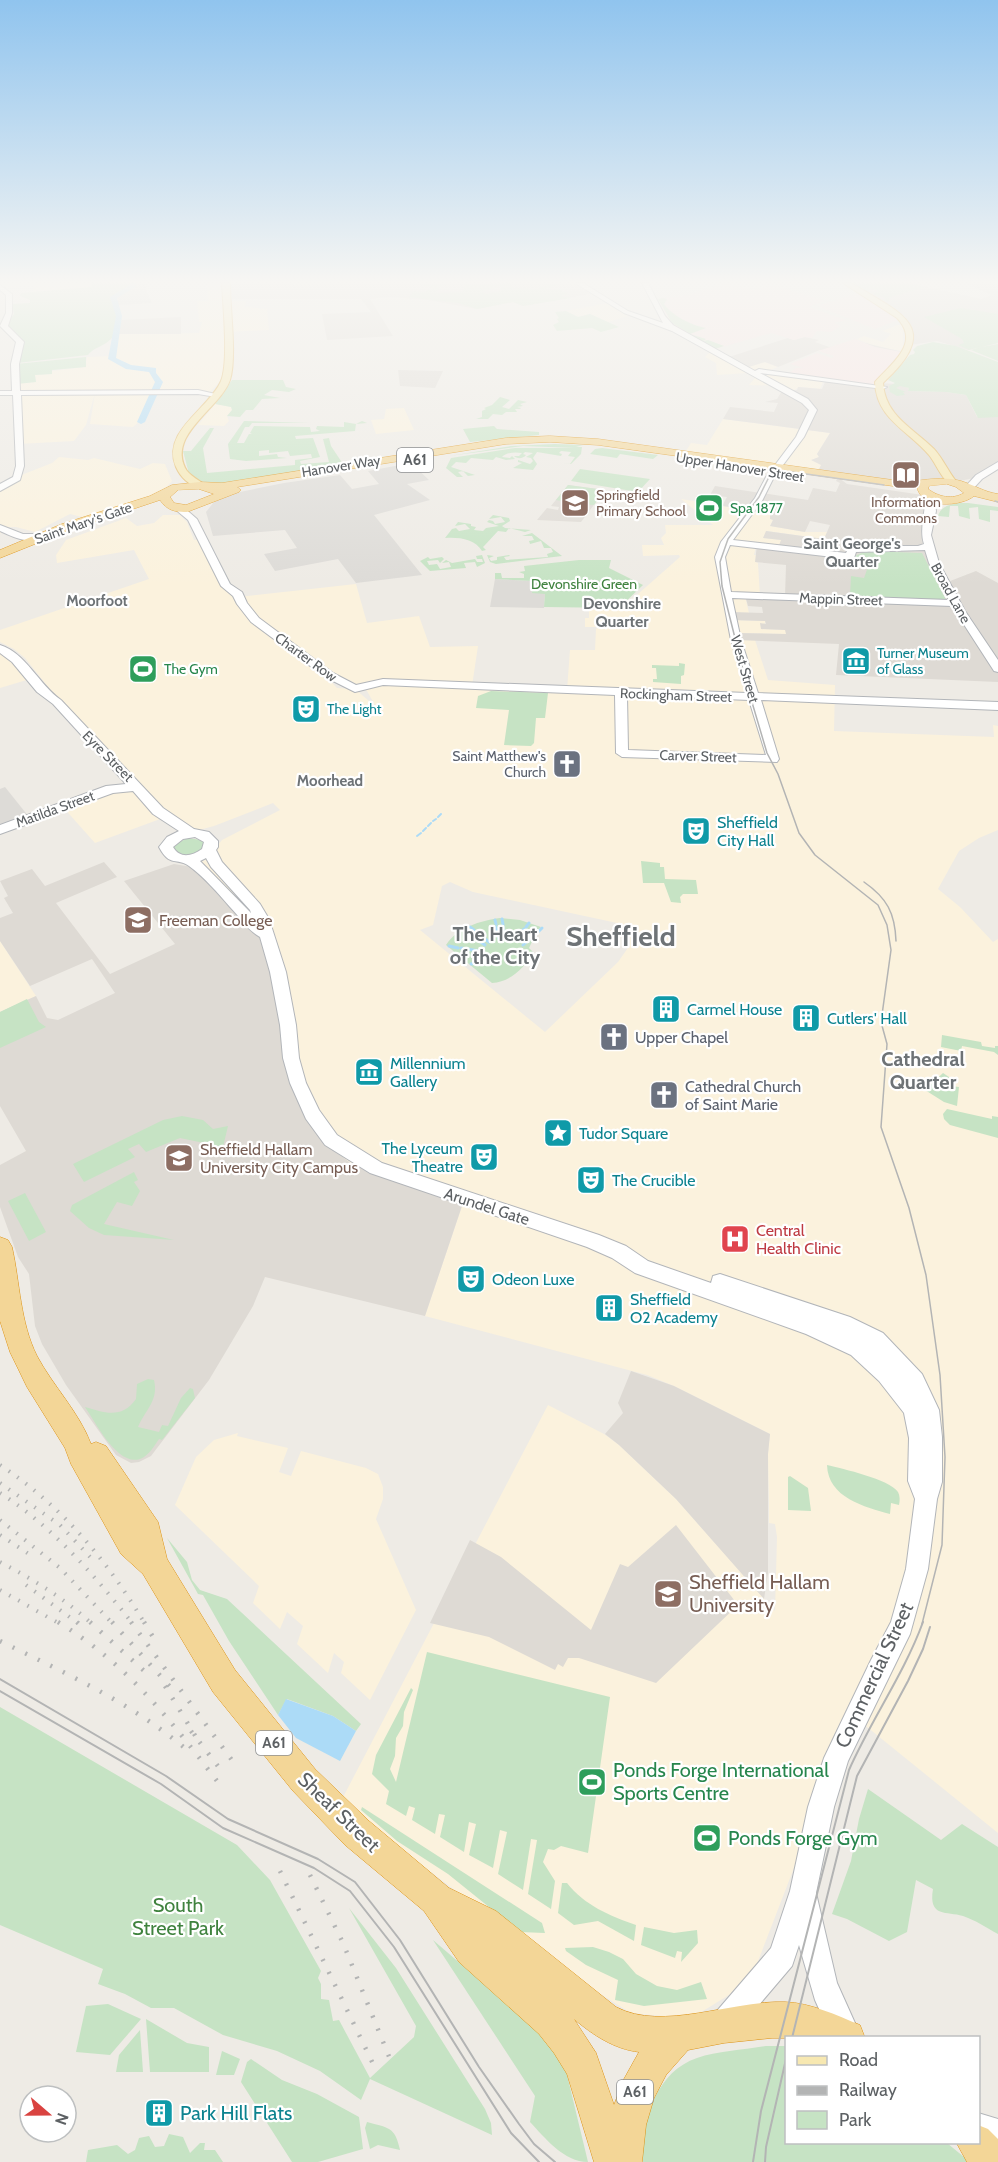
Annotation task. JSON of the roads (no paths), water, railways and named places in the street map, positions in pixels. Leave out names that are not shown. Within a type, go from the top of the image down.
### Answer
[{"type":"highway","name":"Upper Hanover Street","points":[[550,441],[637,450],[929,490]]},
{"type":"highway","name":"Hanover Way","points":[[202,485],[229,485],[485,443],[550,441]]},
{"type":"highway","name":"Hanover Way","points":[[210,500],[242,488],[453,453],[550,441]]},
{"type":"highway","points":[[929,490],[953,482],[998,498]]},
{"type":"highway","name":"A61","points":[[168,490],[187,485],[202,485]]},
{"type":"highway","points":[[202,485],[214,491],[210,500]]},
{"type":"highway","points":[[958,500],[970,495],[969,489]]},
{"type":"highway","points":[[168,490],[165,500],[177,508]]},
{"type":"highway","name":"Saint Mary's Gate","points":[[2,556],[168,490]]},
{"type":"highway","points":[[929,490],[958,500],[998,504]]},
{"type":"highway","name":"A61","points":[[177,508],[191,508],[210,500]]},
{"type":"highway","name":"Saint Mary's Gate","points":[[2,556],[32,549],[44,539],[139,511],[177,508]]},
{"type":"highway","name":"Sheaf Street","points":[[0,1247],[8,1302],[17,1338],[43,1390],[78,1442],[81,1455],[131,1544],[153,1564],[224,1681],[303,1780],[357,1833],[437,1900],[484,1923],[603,2020],[626,2032],[650,2035],[678,2034]]},
{"type":"highway","name":"Sheaf Street","points":[[437,1900],[471,1950],[552,2021],[567,2040],[583,2066],[613,2162]]},
{"type":"highway","name":"A61","points":[[623,2162],[627,2120],[635,2092],[661,2050],[678,2034],[724,2025],[788,2020],[820,2027],[845,2036]]},
{"type":"highway","points":[[977,2144],[993,2162]]},
{"type":"main road","points":[[168,490],[175,480],[168,456],[174,444],[207,397],[223,384]]},
{"type":"main road","points":[[881,386],[897,418],[929,450],[953,482]]},
{"type":"main road","points":[[174,444],[207,397]]},
{"type":"main road","points":[[174,444],[184,474],[190,481],[202,485]]},
{"type":"main road","points":[[929,490],[939,464]]},
{"type":"street","points":[[0,488],[19,476],[21,466],[16,384]]},
{"type":"street","name":"West Street","points":[[773,759],[736,640],[723,578],[727,547],[741,522],[759,499],[804,429],[813,410],[805,401],[774,384]]},
{"type":"street","points":[[859,384],[881,386]]},
{"type":"street","points":[[1,393],[16,398],[153,392],[192,393],[207,397]]},
{"type":"street","points":[[969,489],[979,477],[998,465]]},
{"type":"street","points":[[953,482],[979,477]]},
{"type":"street","points":[[727,547],[851,553],[919,549],[928,546],[926,530],[931,511],[929,490]]},
{"type":"street","name":"Charter Row","points":[[210,500],[200,514],[207,537],[231,580],[242,587],[256,613],[355,689]]},
{"type":"street","points":[[931,511],[940,505],[958,500]]},
{"type":"street","name":"Charter Row","points":[[177,508],[192,519],[201,540],[230,590],[238,594],[242,604],[255,620],[339,682],[355,689]]},
{"type":"street","points":[[0,528],[24,537],[44,539]]},
{"type":"street","points":[[0,534],[11,541],[2,556]]},
{"type":"street","name":"Broad Lane","points":[[928,546],[936,568],[955,603],[998,669]]},
{"type":"street","name":"Mappin Street","points":[[726,595],[955,603]]},
{"type":"street","name":"Eyre Street","points":[[0,642],[14,649],[44,695],[57,702],[158,811],[191,833],[204,835],[212,844],[209,850]]},
{"type":"street","name":"Eyre Street","points":[[0,648],[25,665]]},
{"type":"street","name":"Rockingham Street","points":[[355,689],[383,682],[754,699],[998,706]]},
{"type":"street","name":"Carver Street","points":[[621,693],[622,753],[773,759]]},
{"type":"street","name":"Matilda Street","points":[[111,789],[124,773]]},
{"type":"street","name":"Matilda Street","points":[[0,830],[111,789],[138,787]]},
{"type":"street","name":"Eyre Street","points":[[158,811],[169,843]]},
{"type":"street","points":[[169,843],[177,837],[191,833]]},
{"type":"street","name":"Arundel Gate","points":[[169,843],[166,848],[169,855],[176,859],[191,860],[235,903],[256,928],[265,934]]},
{"type":"street","points":[[191,860],[209,850]]},
{"type":"street","name":"Arundel Gate","points":[[209,850],[216,864],[255,907],[262,920],[278,972],[288,1025],[290,1051],[298,1083],[312,1114],[331,1140],[376,1168],[619,1252],[642,1267],[682,1275],[850,1326],[876,1339],[915,1380],[929,1410],[932,1448],[931,1482],[926,1499]]},
{"type":"street","name":"Arundel Gate","points":[[682,1275],[830,1334],[858,1349],[886,1374],[913,1409],[919,1438],[919,1481],[926,1499]]},
{"type":"street","name":"Commercial Street","points":[[724,2025],[782,1956],[802,1891],[818,1816],[836,1758],[902,1626],[917,1569],[926,1499]]},
{"type":"street","name":"Commercial Street","points":[[802,1891],[821,1981],[828,2002],[847,2036]]},
{"type":"street","points":[[980,2129],[998,2134]]},
{"type":"water","points":[[286,1699],[333,1716],[356,1731],[340,1761],[296,1738],[278,1715]]},
{"type":"waterway","points":[[141,422],[158,384]]},
{"type":"waterway","points":[[438,817],[441,814]]},
{"type":"waterway","points":[[428,826],[431,823]]},
{"type":"waterway","points":[[423,831],[426,828]]},
{"type":"waterway","points":[[417,836],[421,833]]},
{"type":"waterway","points":[[502,919],[503,924]]},
{"type":"waterway","points":[[495,920],[496,924]]},
{"type":"waterway","points":[[526,927],[529,923]]},
{"type":"waterway","points":[[503,926],[504,939]]},
{"type":"waterway","points":[[470,927],[474,930]]},
{"type":"waterway","points":[[496,927],[499,939]]},
{"type":"waterway","points":[[538,932],[542,928]]},
{"type":"waterway","points":[[515,940],[524,929]]},
{"type":"waterway","points":[[464,930],[470,934]]},
{"type":"waterway","points":[[477,933],[489,942]]},
{"type":"waterway","points":[[523,945],[535,934]]},
{"type":"waterway","points":[[472,936],[485,945]]},
{"type":"waterway","points":[[449,946],[458,948]]},
{"type":"waterway","points":[[461,948],[479,951]]},
{"type":"waterway","points":[[471,964],[479,962]]},
{"type":"tram line","points":[[884,485],[792,472],[774,474],[769,477],[759,497],[728,539],[720,562],[722,586],[746,682],[767,753],[778,774],[799,833],[815,855],[878,905],[887,925],[891,950],[881,1022],[887,1044],[881,1127],[909,1208],[926,1275],[940,1375],[945,1457],[942,1545],[922,1624]]},
{"type":"tram line","points":[[864,882],[879,894],[892,914],[896,941]]},
{"type":"tram line","points":[[753,2162],[761,2111],[849,1770],[907,1660],[923,1622]]},
{"type":"tram line","points":[[792,2036],[857,1776],[908,1681],[923,1649],[930,1627]]},
{"type":"tram line","points":[[0,1679],[166,1776],[228,1819],[318,1859],[355,1882],[400,1940],[479,2067],[519,2124],[534,2144],[555,2162]]},
{"type":"tram line","points":[[0,1691],[161,1784],[223,1828],[314,1868],[350,1891],[394,1947],[511,2133],[539,2162]]},
{"type":"tram line","points":[[765,2162],[766,2147],[785,2063]]},
{"type":"railway","points":[[0,1465],[43,1498],[82,1536],[115,1578],[145,1624]]},
{"type":"railway","points":[[0,1483],[60,1525],[92,1559]]},
{"type":"railway","points":[[0,1493],[55,1536],[104,1588],[133,1624]]},
{"type":"railway","points":[[0,1520],[60,1568],[113,1624]]},
{"type":"railway","points":[[0,1535],[35,1558]]},
{"type":"railway","points":[[0,1562],[48,1590],[92,1624]]},
{"type":"railway","points":[[26,1585],[79,1624],[77,1622]]},
{"type":"railway","points":[[0,1590],[60,1624]]},
{"type":"railway","points":[[58,1622],[83,1638],[126,1674],[182,1735],[217,1781]]},
{"type":"railway","points":[[90,1622],[152,1678]]},
{"type":"railway","points":[[112,1622],[173,1690]]},
{"type":"railway","points":[[131,1622],[234,1763]]},
{"type":"railway","points":[[144,1622],[156,1642]]},
{"type":"railway","points":[[0,1641],[120,1703],[165,1732],[186,1749]]},
{"type":"railway","points":[[165,1686],[196,1737]]},
{"type":"railway","points":[[191,1731],[224,1774]]},
{"type":"railway","points":[[280,1871],[377,2072]]},
{"type":"railway","points":[[310,1875],[343,1943],[390,2059]]},
{"type":"place","name":"Information Commons","points":[[906,475]]},
{"type":"place","name":"Springfield Primary School","points":[[575,503]]},
{"type":"place","name":"Spa 1877","points":[[709,508]]},
{"type":"place","name":"Turner Museum of Glass","points":[[856,661]]},
{"type":"place","name":"The Gym","points":[[143,669]]},
{"type":"place","name":"The Light","points":[[306,709]]},
{"type":"place","name":"Saint Matthew's Church","points":[[567,764]]},
{"type":"place","name":"Sheffield City Hall","points":[[696,831]]},
{"type":"place","name":"Freeman College","points":[[138,920]]},
{"type":"place","name":"Carmel House","points":[[666,1009]]},
{"type":"place","name":"Cutlers' Hall","points":[[806,1018]]},
{"type":"place","name":"Upper Chapel","points":[[614,1037]]},
{"type":"place","name":"Millennium Gallery","points":[[369,1072]]},
{"type":"place","name":"Cathedral Church of Saint Marie","points":[[664,1095]]},
{"type":"place","name":"Tudor Square","points":[[558,1133]]},
{"type":"place","name":"The Lyceum Theatre","points":[[484,1157]]},
{"type":"place","name":"Sheffield Hallam University City Campus","points":[[179,1158]]},
{"type":"place","name":"The Crucible","points":[[591,1180]]},
{"type":"place","name":"Central Health Clinic","points":[[735,1239]]},
{"type":"place","name":"Odeon Luxe","points":[[471,1279]]},
{"type":"place","name":"Sheffield O2 Academy","points":[[609,1308]]},
{"type":"place","name":"Sheffield Hallam University","points":[[668,1594]]},
{"type":"place","name":"Ponds Forge International Sports Centre","points":[[592,1782]]},
{"type":"place","name":"Ponds Forge Gym","points":[[707,1838]]},
{"type":"place","name":"Park Hill Flats","points":[[159,2113]]},
{"type":"district","name":"Saint George's Quarter","points":[[852,552]]},
{"type":"district","name":"Moorfoot","points":[[97,601]]},
{"type":"district","name":"Devonshire Quarter","points":[[622,612]]},
{"type":"district","name":"Moorhead","points":[[330,781]]},
{"type":"district","name":"Sheffield","points":[[621,936]]},
{"type":"district","name":"The Heart of the City","points":[[495,946]]},
{"type":"district","name":"Cathedral Quarter","points":[[923,1070]]},
{"type":"park label","name":"Devonshire Green","points":[[584,584]]},
{"type":"park label","name":"South Street Park","points":[[178,1916]]}]
